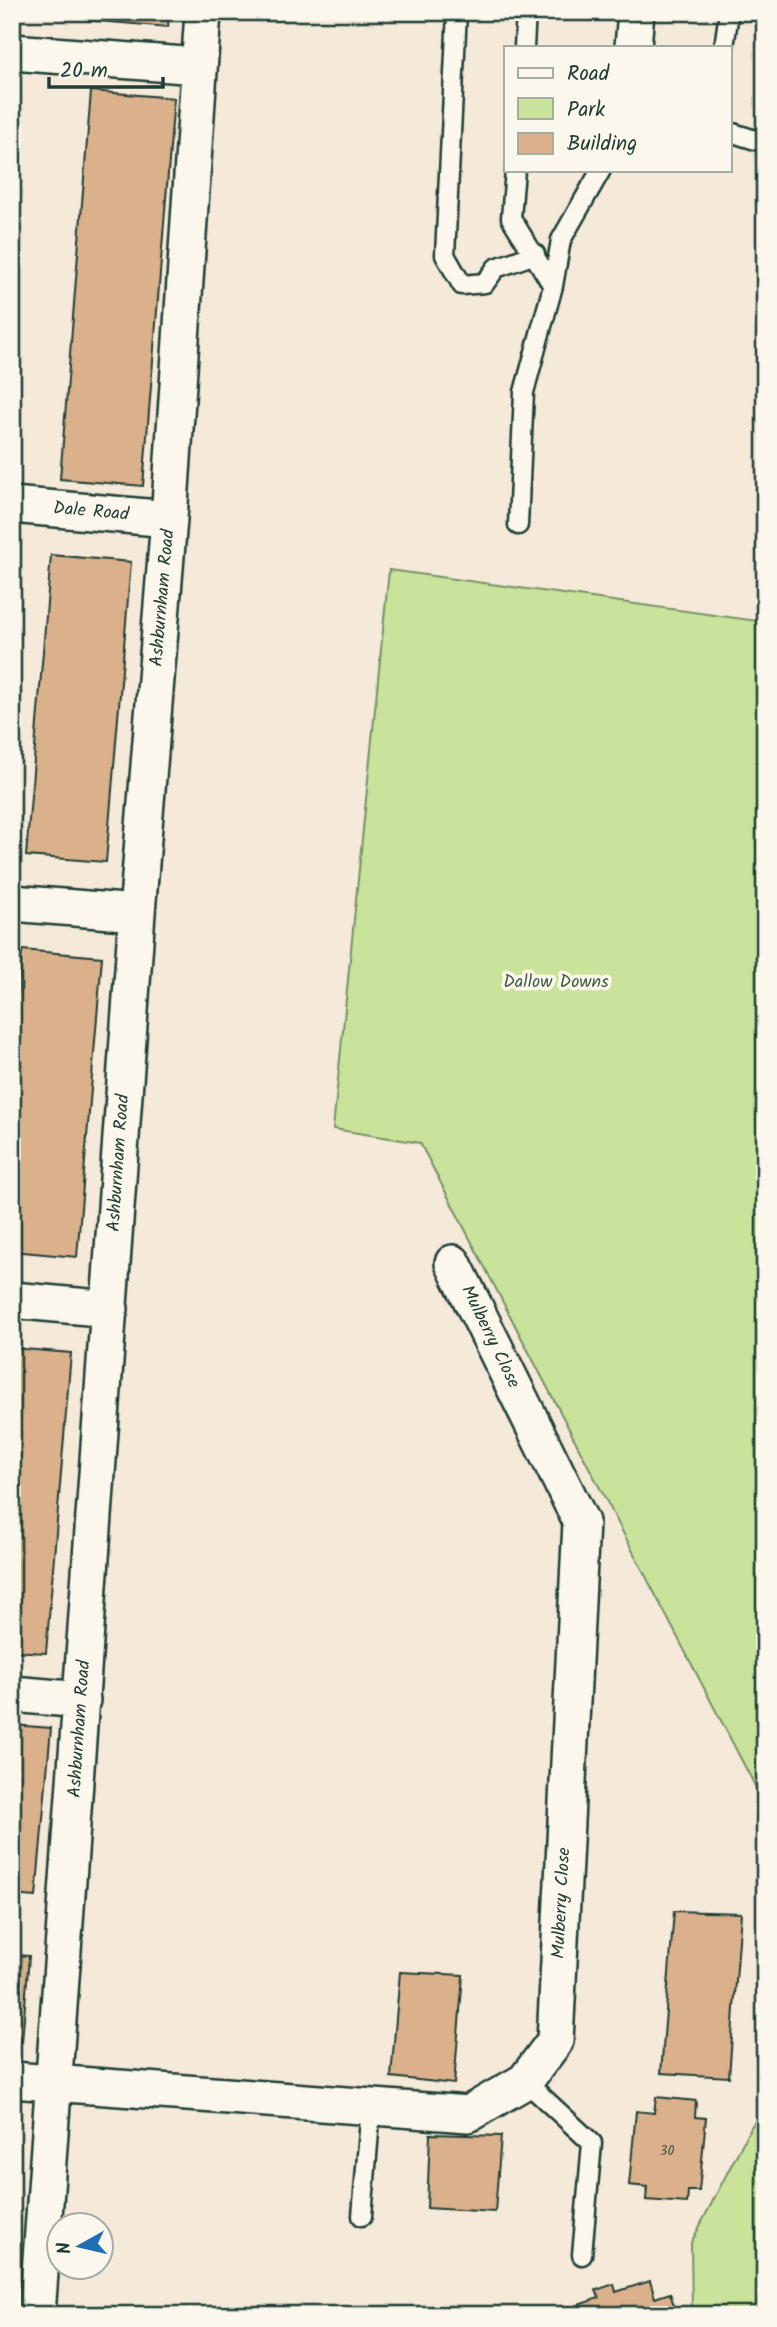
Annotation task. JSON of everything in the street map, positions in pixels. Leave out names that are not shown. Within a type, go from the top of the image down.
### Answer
[{"type":"street","name":"Ashburnham Road","points":[[37,2315],[137,913],[169,519],[203,12]]},
{"type":"street","points":[[633,46],[636,12]]},
{"type":"street","points":[[12,52],[198,66]]},
{"type":"street","name":"Dale Road","points":[[12,505],[169,519]]},
{"type":"street","points":[[12,903],[137,913]]},
{"type":"street","name":"Mulberry Close","points":[[12,2080],[468,2114],[525,2081],[555,2041],[582,1522],[453,1263]]},
{"type":"street","points":[[12,1300],[110,1308]]},
{"type":"street","points":[[12,1694],[82,1700]]},
{"type":"lane","points":[[457,12],[445,255],[462,285],[485,283],[496,268],[535,254]]},
{"type":"lane","points":[[524,46],[526,12]]},
{"type":"lane","points":[[724,46],[729,12]]},
{"type":"lane","points":[[732,133],[765,143]]},
{"type":"lane","points":[[515,172],[511,218],[553,286]]},
{"type":"lane","points":[[518,525],[524,392],[553,286],[561,240],[600,172]]},
{"type":"lane","points":[[525,2081],[592,2143],[582,2255]]},
{"type":"lane","points":[[362,2216],[371,2107]]},
{"type":"green space","name":"Dallow Downs","points":[[389,570],[765,622],[765,1805],[420,1143],[333,1129]]},
{"type":"green space","points":[[765,2107],[765,2315],[692,2315],[691,2243],[751,2127]]},
{"type":"building","points":[[89,12],[169,12],[168,27],[88,20]]},
{"type":"building","points":[[91,91],[174,98],[143,486],[60,479]]},
{"type":"building","points":[[51,555],[131,562],[106,862],[26,856]]},
{"type":"building","points":[[22,950],[102,957],[77,1257],[12,1251],[12,1067]]},
{"type":"building","points":[[12,1348],[71,1353],[46,1653],[12,1651]]},
{"type":"building","points":[[12,1725],[51,1728],[36,1897],[12,1895]]},
{"type":"building","points":[[674,1911],[741,1913],[729,2077],[661,2073]]},
{"type":"building","points":[[12,1955],[29,1956],[22,2042],[12,2041]]},
{"type":"building","points":[[400,1972],[463,1975],[454,2084],[391,2077]]},
{"type":"building","points":[[656,2097],[696,2101],[695,2117],[706,2118],[699,2191],[688,2191],[687,2203],[646,2200],[647,2187],[629,2185],[636,2111],[654,2113]]},
{"type":"building","points":[[430,2134],[501,2136],[495,2212],[427,2208]]},
{"type":"building","points":[[650,2281],[655,2298],[670,2293],[677,2315],[549,2315],[599,2298],[596,2290],[614,2284],[616,2292]]}]
